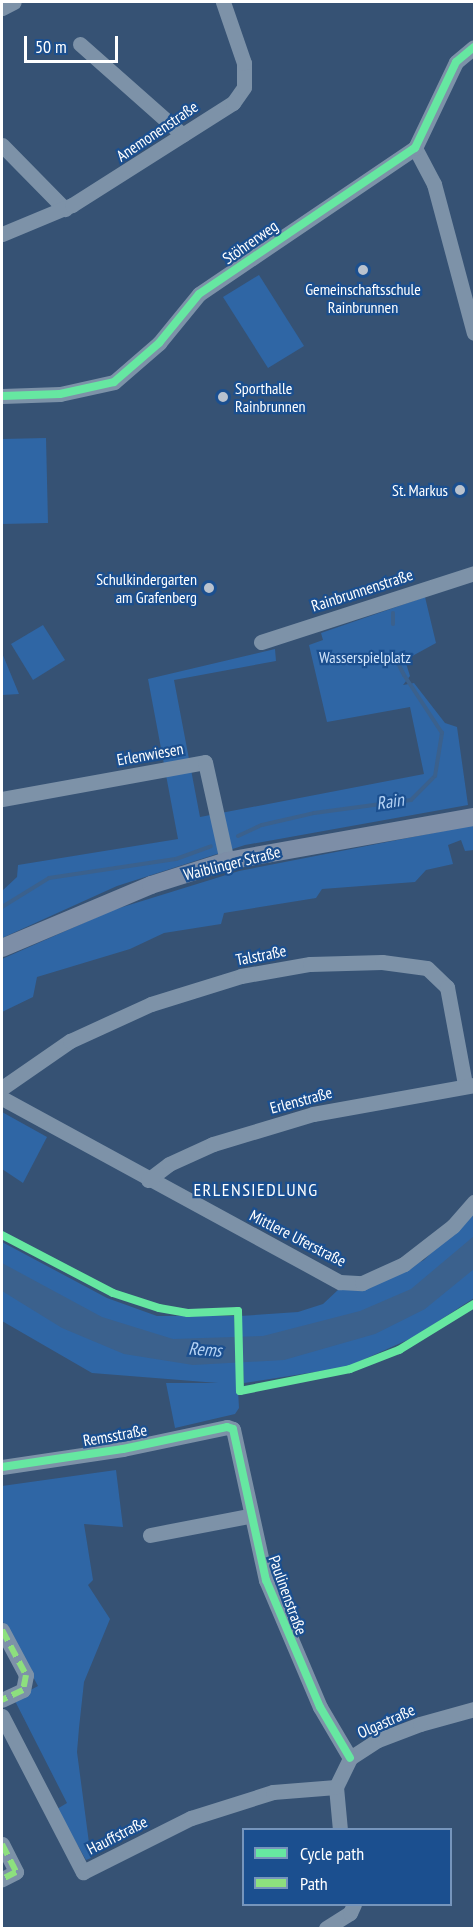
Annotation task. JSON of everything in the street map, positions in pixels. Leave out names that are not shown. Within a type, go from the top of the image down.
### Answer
[{"type":"main road","name":"Waiblinger Straße","points":[[2,948],[151,885],[227,861],[474,817]]},
{"type":"street","points":[[2,8],[14,2]]},
{"type":"street","name":"Anemonenstraße","points":[[2,234],[65,209],[233,103],[244,87],[244,63],[222,2]]},
{"type":"street","points":[[80,44],[183,135]]},
{"type":"street","points":[[474,46],[456,62],[415,148],[434,184],[474,333]]},
{"type":"street","points":[[2,145],[65,209]]},
{"type":"street","name":"Stöhrerweg","points":[[2,396],[60,394],[114,382],[159,343],[199,294],[415,148]]},
{"type":"street","name":"Rainbrunnenstraße","points":[[261,642],[474,573]]},
{"type":"street","name":"Erlenwiesen","points":[[2,800],[205,762],[227,861]]},
{"type":"street","name":"Talstraße","points":[[2,1088],[70,1041],[151,1004],[241,976],[310,964],[382,962],[427,968],[447,987],[470,1085]]},
{"type":"street","name":"Erlenstraße","points":[[148,1180],[169,1164],[263,1129],[313,1114],[470,1085]]},
{"type":"street","name":"Mittlere Uferstraße","points":[[2,1098],[148,1180],[340,1282],[362,1283],[404,1264],[453,1226],[474,1202]]},
{"type":"street","name":"Remsstraße","points":[[2,1467],[123,1449],[226,1427],[233,1429]]},
{"type":"street","name":"Paulinenstraße","points":[[233,1429],[249,1515],[266,1580],[320,1707],[350,1758]]},
{"type":"street","points":[[150,1535],[249,1515]]},
{"type":"street","points":[[2,1630],[26,1675],[23,1690],[2,1700]]},
{"type":"street","name":"Olgastraße","points":[[336,1787],[350,1758],[378,1740],[409,1728],[474,1709]]},
{"type":"street","name":"Hauffstraße","points":[[2,1716],[83,1872],[191,1818],[273,1792],[336,1787]]},
{"type":"street","points":[[336,1787],[340,1828]]},
{"type":"street","points":[[2,1844],[15,1872],[2,1879]]},
{"type":"street","points":[[326,1929],[350,1913],[354,1906]]},
{"type":"green space","points":[[259,275],[304,346],[268,368],[223,297]]},
{"type":"green space","points":[[46,438],[48,523],[2,524],[2,439]]},
{"type":"green space","name":"Wasserspielplatz","points":[[425,597],[436,643],[405,660],[410,676],[403,685],[414,683],[445,723],[457,727],[468,805],[245,845],[117,886],[2,938],[2,891],[17,877],[18,865],[178,839],[148,679],[275,649],[276,661],[174,680],[200,817],[424,774],[410,707],[327,722],[309,645],[323,640],[321,633]]},
{"type":"green space","points":[[43,625],[65,660],[33,680],[11,644]]},
{"type":"green space","points":[[2,653],[19,694],[2,695]]},
{"type":"green space","points":[[474,825],[474,850],[465,851],[461,840],[448,845],[453,864],[426,870],[415,882],[322,889],[316,898],[224,913],[221,924],[164,933],[130,949],[37,977],[33,997],[2,1012],[2,959],[113,910],[239,871]]},
{"type":"green space","points":[[2,1112],[47,1137],[23,1183],[2,1169]]},
{"type":"green space","points":[[474,1210],[474,1298],[414,1337],[347,1367],[244,1383],[240,1316],[298,1312],[323,1304],[339,1289],[377,1284],[424,1260]]},
{"type":"green space","points":[[2,1242],[107,1298],[157,1316],[234,1316],[239,1408],[235,1414],[175,1428],[166,1383],[218,1383],[92,1373],[2,1321]]},
{"type":"green space","points":[[116,1470],[123,1527],[84,1524],[93,1580],[88,1585],[110,1619],[84,1682],[79,1728],[77,1752],[91,1858],[86,1860],[57,1809],[67,1803],[14,1699],[38,1686],[2,1620],[2,1486]]},
{"type":"water","name":"Rems","points":[[474,1236],[474,1269],[425,1309],[375,1334],[284,1360],[193,1365],[124,1354],[62,1328],[2,1291],[2,1263],[102,1317],[173,1339],[263,1336],[360,1311],[411,1289]]},
{"type":"waterway","points":[[393,613],[393,624]]},
{"type":"waterway","name":"Rain","points":[[238,836],[262,825],[314,813],[411,800],[435,776],[442,733],[404,675],[393,653]]},
{"type":"waterway","name":"Rain","points":[[2,907],[49,878],[176,859],[211,846]]},
{"type":"marked path","points":[[2,1630],[26,1675],[23,1690],[2,1700]]},
{"type":"marked path","points":[[2,1844],[16,1872],[2,1879]]},
{"type":"cycle path","points":[[2,396],[60,394],[114,382],[159,343],[199,294],[415,148],[456,62],[474,47]]},
{"type":"cycle path","points":[[2,1235],[113,1293],[159,1308],[188,1313],[238,1311],[240,1391],[350,1369],[399,1350],[474,1304]]},
{"type":"cycle path","points":[[2,1467],[123,1449],[227,1427],[233,1429],[266,1580],[320,1707],[350,1758]]},
{"type":"place","name":"Gemeinschaftsschule Rainbrunnen","points":[[363,270]]},
{"type":"place","name":"Sporthalle Rainbrunnen","points":[[223,397]]},
{"type":"place","name":"St. Markus","points":[[460,490]]},
{"type":"place","name":"Schulkindergarten am Grafenberg","points":[[209,588]]},
{"type":"district","name":"ERLENSIEDLUNG","points":[[256,1190]]}]
